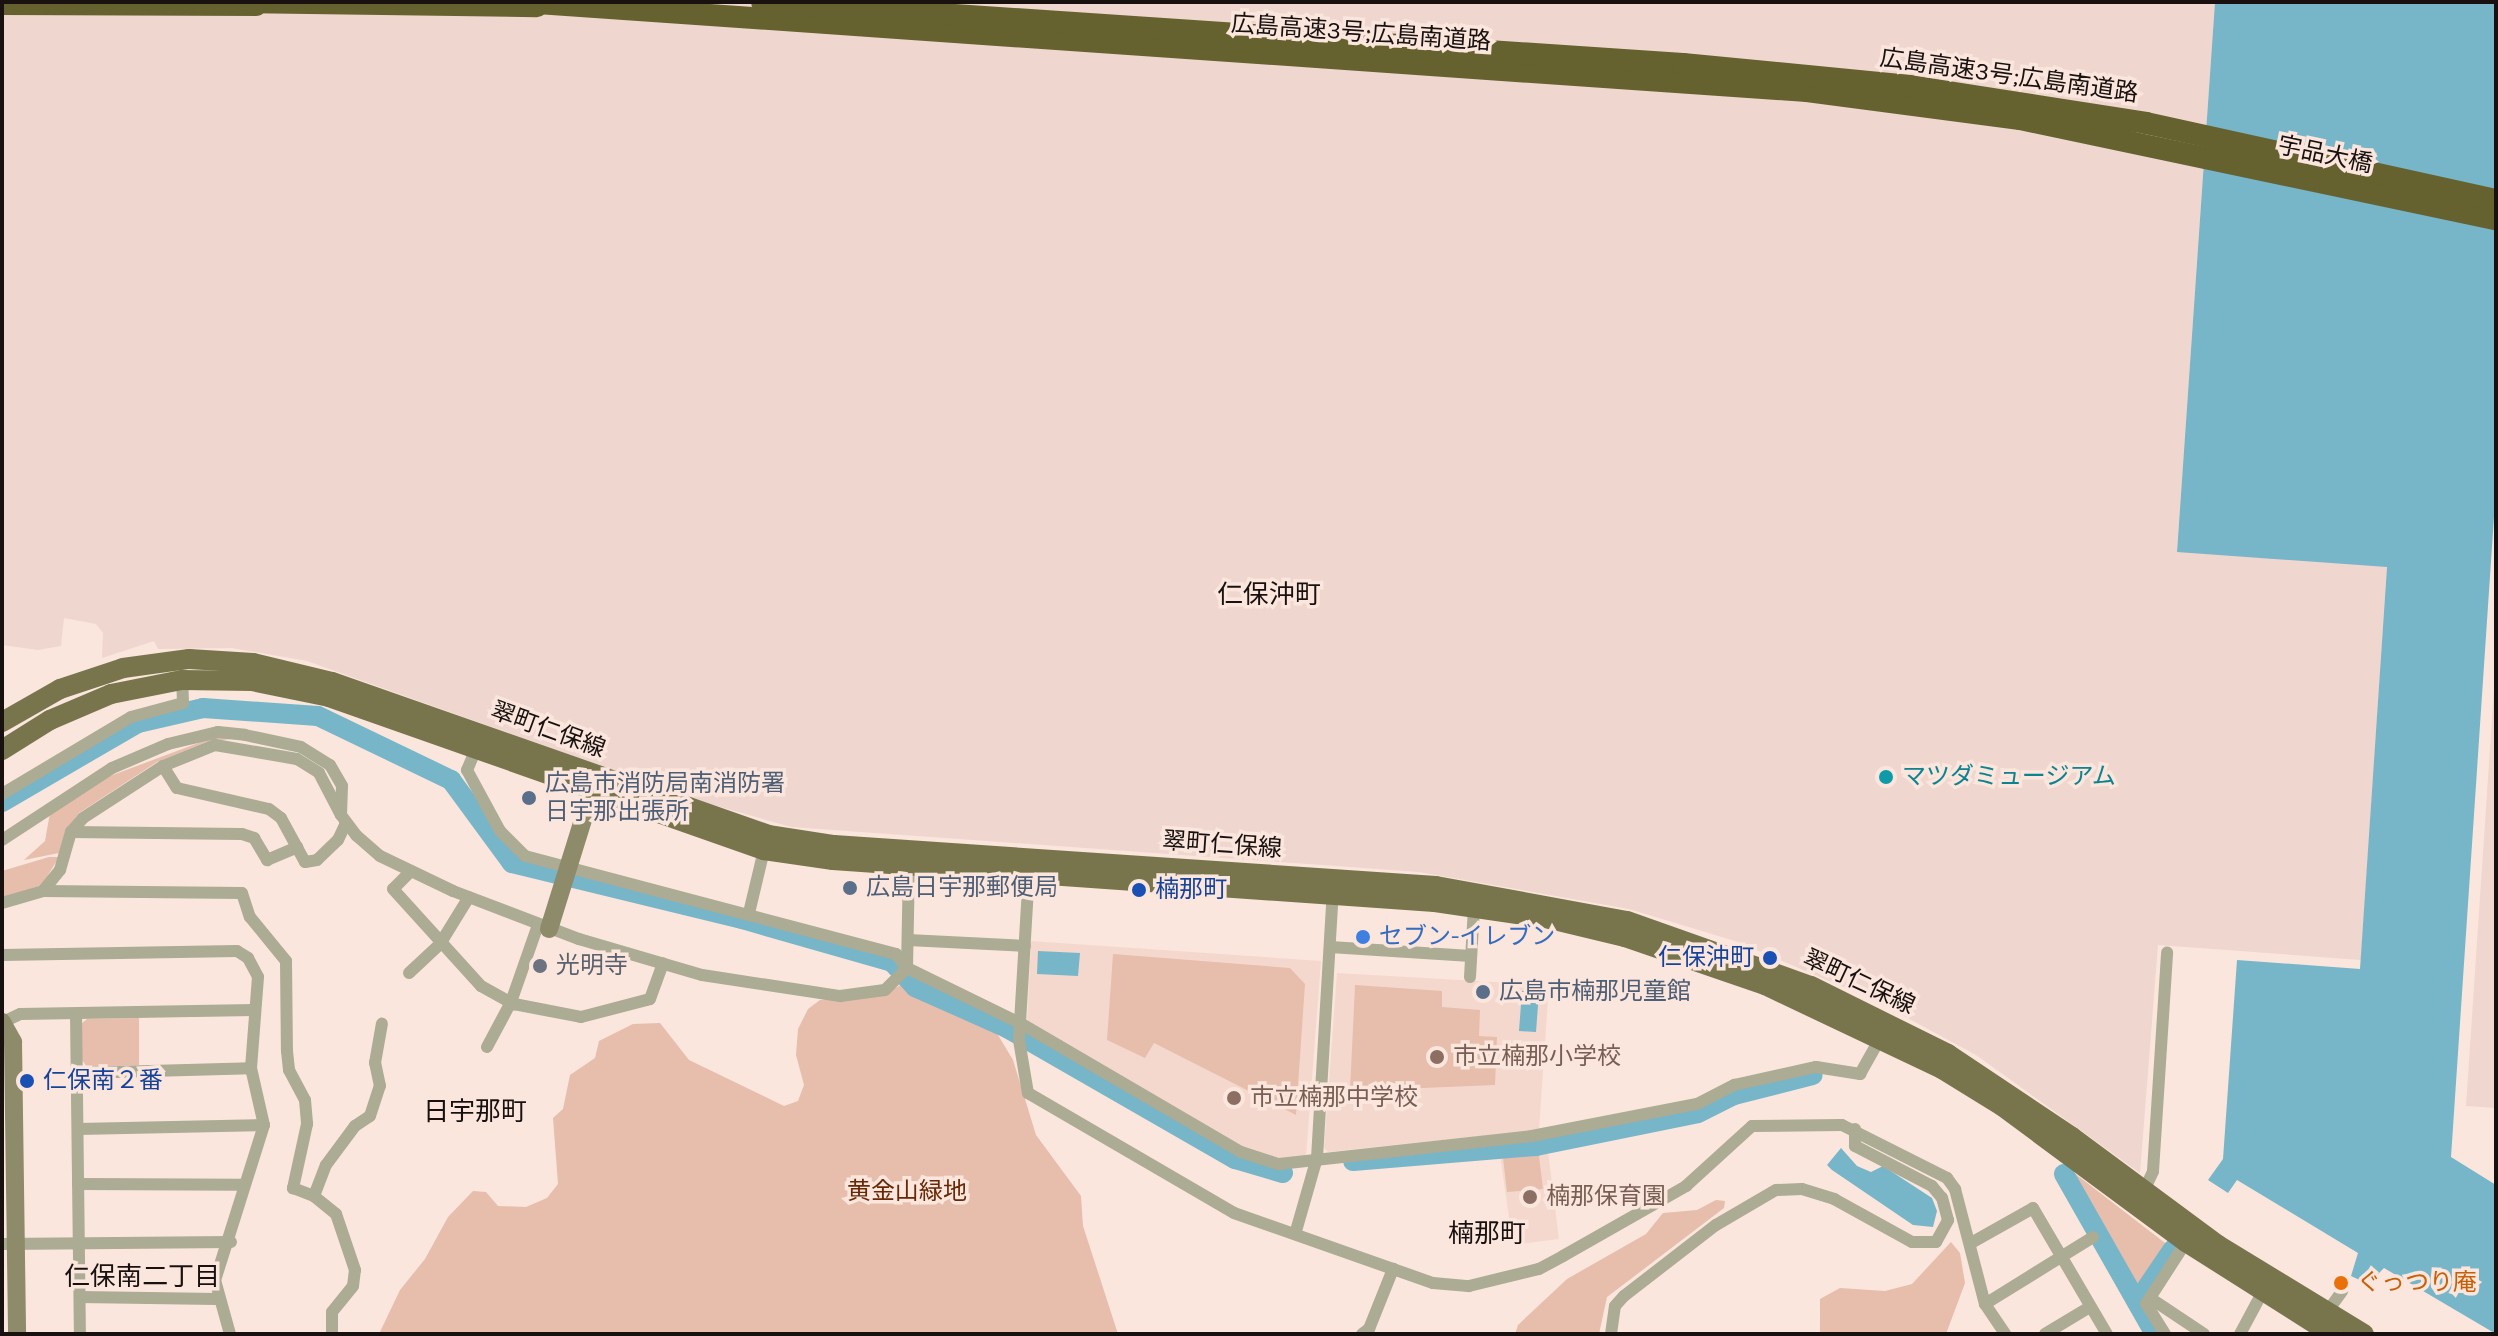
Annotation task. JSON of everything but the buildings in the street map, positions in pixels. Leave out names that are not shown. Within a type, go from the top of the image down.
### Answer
[{"type":"highway","points":[[241,2],[289,5]]},
{"type":"highway","name":"広島高速3号;広島南道路","points":[[523,2],[1807,91],[2145,133]]},
{"type":"highway","name":"広島高速3号;広島南道路","points":[[762,2],[1809,75],[2145,133]]},
{"type":"highway","points":[[2,4],[578,6]]},
{"type":"highway","name":"宇品大橋","points":[[2145,133],[2496,200]]},
{"type":"highway","name":"宇品大橋","points":[[2145,133],[2496,219]]},
{"type":"main road","name":"翠町仁保線","points":[[2,722],[60,689],[102,673],[166,661],[229,660],[332,682],[594,783],[766,843],[1334,886],[1436,886],[1545,902],[1704,954],[1884,1029],[2082,1154],[2140,1198],[2364,1334]]},
{"type":"main road","name":"翠町仁保線","points":[[2,750],[90,702],[182,680],[240,680],[303,690],[476,749],[594,783]]},
{"type":"main road","name":"翠町仁保線","points":[[1334,886],[1550,919],[1704,954]]},
{"type":"main road","name":"翠町仁保線","points":[[2140,1198],[2186,1242],[2331,1334]]},
{"type":"street","points":[[2,794],[131,717],[183,703],[182,680]]},
{"type":"street","points":[[2,840],[112,768],[168,744],[218,732],[301,747],[330,765],[342,786],[344,819],[338,840],[317,860],[305,862],[281,818],[269,809],[177,788],[163,766]]},
{"type":"street","points":[[43,891],[60,870],[71,832],[83,818],[163,766],[215,745],[297,759],[319,773],[344,819],[380,856],[411,871],[543,927],[702,975],[840,996],[885,990],[905,972],[909,856]]},
{"type":"street","points":[[476,749],[467,770],[500,831],[525,856],[566,876],[749,913],[896,954],[905,972],[1241,1152],[1279,1164],[1532,1136],[1697,1104],[1734,1085],[1816,1067],[1860,1074],[1884,1029]]},
{"type":"street","points":[[487,1047],[511,1002],[566,876],[594,783]]},
{"type":"street","points":[[71,832],[242,834],[254,838],[267,860],[297,847]]},
{"type":"street","points":[[749,913],[766,843]]},
{"type":"street","points":[[1029,864],[1019,1031],[1033,1100],[1234,1213],[1296,1231],[1433,1283],[1469,1286],[1539,1269],[1686,1186],[1752,1126],[1855,1129],[1947,1178],[1971,1243],[1985,1304],[2005,1334]]},
{"type":"street","points":[[411,871],[393,889],[481,986],[511,1002],[562,1017],[650,999],[663,963]]},
{"type":"street","points":[[1296,1231],[1317,1158],[1334,886]]},
{"type":"street","points":[[2,903],[43,891],[242,893],[250,917],[286,961],[289,1070],[305,1100],[307,1124],[293,1188],[314,1196],[336,1214],[355,1270],[353,1286],[332,1312],[332,1334]]},
{"type":"street","points":[[409,973],[440,944],[469,897]]},
{"type":"street","points":[[1470,977],[1474,907]]},
{"type":"street","points":[[908,940],[1025,946]]},
{"type":"street","points":[[1330,947],[1471,956]]},
{"type":"street","points":[[2,955],[237,951],[248,958],[258,977],[251,1068],[264,1125],[242,1185],[231,1242],[215,1280],[217,1299],[230,1334]]},
{"type":"street","points":[[2140,1198],[2153,1171],[2167,952]]},
{"type":"street","points":[[17,1334],[9,1244],[13,1042],[2,1022],[20,1014],[254,1010]]},
{"type":"street","points":[[76,1014],[80,1334]]},
{"type":"street","points":[[314,1196],[326,1165],[355,1126],[370,1116],[380,1086],[375,1063],[382,1024]]},
{"type":"street","points":[[77,1073],[251,1068]]},
{"type":"street","points":[[78,1129],[264,1125]]},
{"type":"street","points":[[1611,1334],[1615,1306],[1624,1296],[1716,1225],[1776,1190],[1802,1189],[1834,1199],[1912,1242],[1936,1242],[1948,1220],[1942,1198],[1932,1186],[1855,1146],[1855,1129]]},
{"type":"street","points":[[78,1184],[242,1185]]},
{"type":"street","points":[[1971,1243],[2033,1208],[2107,1334]]},
{"type":"street","points":[[1985,1304],[2093,1237]]},
{"type":"street","points":[[9,1244],[231,1242]]},
{"type":"street","points":[[2165,1334],[2146,1304],[2186,1242]]},
{"type":"street","points":[[1362,1334],[1369,1329],[1393,1269]]},
{"type":"street","points":[[2327,1312],[2342,1291]]},
{"type":"street","points":[[2240,1334],[2262,1293]]},
{"type":"street","points":[[80,1297],[217,1299]]},
{"type":"street","points":[[2150,1298],[2204,1334]]},
{"type":"street","points":[[2045,1334],[2090,1307]]},
{"type":"shaded area","points":[[2,2],[2215,2],[2177,551],[2387,566],[2361,960],[2158,945],[2140,1173],[1976,1055],[1874,1000],[1735,941],[1629,909],[1419,872],[791,827],[699,801],[307,661],[232,648],[158,649],[154,641],[102,658],[103,633],[96,624],[64,618],[61,646],[38,650],[2,645]]},
{"type":"shaded area","points":[[2496,659],[2496,1108],[2466,1106]]},
{"type":"shaded area","name":"市立楠那中学校","points":[[1031,941],[1321,961],[1306,1156],[1284,1160],[1242,1148],[1027,1025]]},
{"type":"shaded area","name":"市立楠那小学校","points":[[1337,973],[1549,985],[1539,1130],[1328,1152],[1324,1148]]},
{"type":"shaded area","name":"楠那保育園","points":[[1548,1151],[1559,1239],[1513,1245],[1500,1155]]},
{"type":"green space","points":[[217,736],[231,739],[206,742],[157,762],[79,813],[65,832],[59,853],[24,860],[45,841],[50,813],[102,779]]},
{"type":"green space","points":[[59,857],[42,885],[2,898],[2,871]]},
{"type":"green space","points":[[1113,954],[1290,968],[1305,984],[1296,1115],[1154,1043],[1145,1058],[1107,1040]]},
{"type":"green space","name":"黄金山緑地","points":[[906,982],[995,1030],[1013,1060],[1036,1135],[1081,1196],[1083,1226],[1118,1334],[379,1334],[400,1290],[425,1259],[448,1217],[473,1191],[486,1192],[498,1206],[526,1207],[547,1198],[558,1184],[553,1118],[563,1109],[570,1075],[595,1058],[599,1041],[633,1024],[660,1023],[689,1060],[784,1106],[798,1101],[804,1085],[796,1055],[798,1029],[808,1009],[820,1000],[888,992]]},
{"type":"green space","points":[[1355,985],[1442,991],[1442,1007],[1480,1010],[1479,1036],[1497,1037],[1495,1085],[1350,1091]]},
{"type":"green space","points":[[139,1018],[139,1065],[87,1067],[82,1060],[81,1024],[87,1019]]},
{"type":"green space","points":[[1539,1156],[1543,1189],[1507,1192],[1503,1158]]},
{"type":"green space","points":[[2069,1169],[2169,1246],[2143,1289],[2137,1291]]},
{"type":"green space","points":[[1716,1200],[1725,1201],[1724,1208],[1607,1297],[1599,1334],[1515,1334],[1518,1325],[1567,1279],[1646,1234],[1663,1213],[1697,1210]]},
{"type":"green space","points":[[1951,1242],[1960,1253],[1965,1283],[1946,1334],[1820,1334],[1820,1299],[1840,1288],[1885,1291],[1912,1284]]},
{"type":"water","points":[[2215,2],[2496,2],[2496,487],[2451,1157],[2496,1185],[2496,1334],[2384,1268],[2368,1284],[2351,1276],[2358,1253],[2237,1180],[2228,1193],[2208,1180],[2223,1159],[2237,960],[2360,969],[2387,567],[2177,552]]},
{"type":"water","points":[[1038,951],[1080,953],[1078,976],[1037,974]]},
{"type":"water","points":[[1522,991],[1539,992],[1536,1032],[1519,1031]]},
{"type":"water","points":[[1841,1148],[1857,1166],[1871,1172],[1883,1166],[1932,1198],[1937,1211],[1933,1227],[1913,1225],[1832,1170],[1827,1165]]},
{"type":"waterway","points":[[2,802],[138,723],[203,708],[318,716],[451,780],[512,863],[742,919],[892,962],[915,987],[1007,1028],[1235,1159],[1283,1173]]},
{"type":"waterway","points":[[1353,1161],[1536,1146],[1698,1113],[1734,1095],[1813,1075]]},
{"type":"waterway","points":[[2064,1174],[2155,1334]]},
{"type":"waterway","points":[[2137,1302],[2173,1249]]},
{"type":"place","name":"マツダミュージアム","points":[[1886,777]]},
{"type":"place","name":"広島市消防局南消防署 日宇那出張所","points":[[529,798]]},
{"type":"place","name":"広島日宇那郵便局","points":[[850,888]]},
{"type":"place","name":"楠那町","points":[[1139,890]]},
{"type":"place","name":"セブン-イレブン","points":[[1363,937]]},
{"type":"place","name":"仁保沖町","points":[[1770,958]]},
{"type":"place","name":"光明寺","points":[[540,966]]},
{"type":"place","name":"広島市楠那児童館","points":[[1483,992]]},
{"type":"place","name":"市立楠那小学校","points":[[1437,1057]]},
{"type":"place","name":"仁保南２番","points":[[27,1081]]},
{"type":"place","name":"市立楠那中学校","points":[[1234,1098]]},
{"type":"place","name":"楠那保育園","points":[[1530,1197]]},
{"type":"place","name":"ぐっつり庵","points":[[2341,1283]]},
{"type":"district","name":"仁保沖町","points":[[1269,595]]},
{"type":"district","name":"日宇那町","points":[[475,1112]]},
{"type":"district","name":"楠那町","points":[[1487,1234]]},
{"type":"district","name":"仁保南二丁目","points":[[142,1277]]}]
